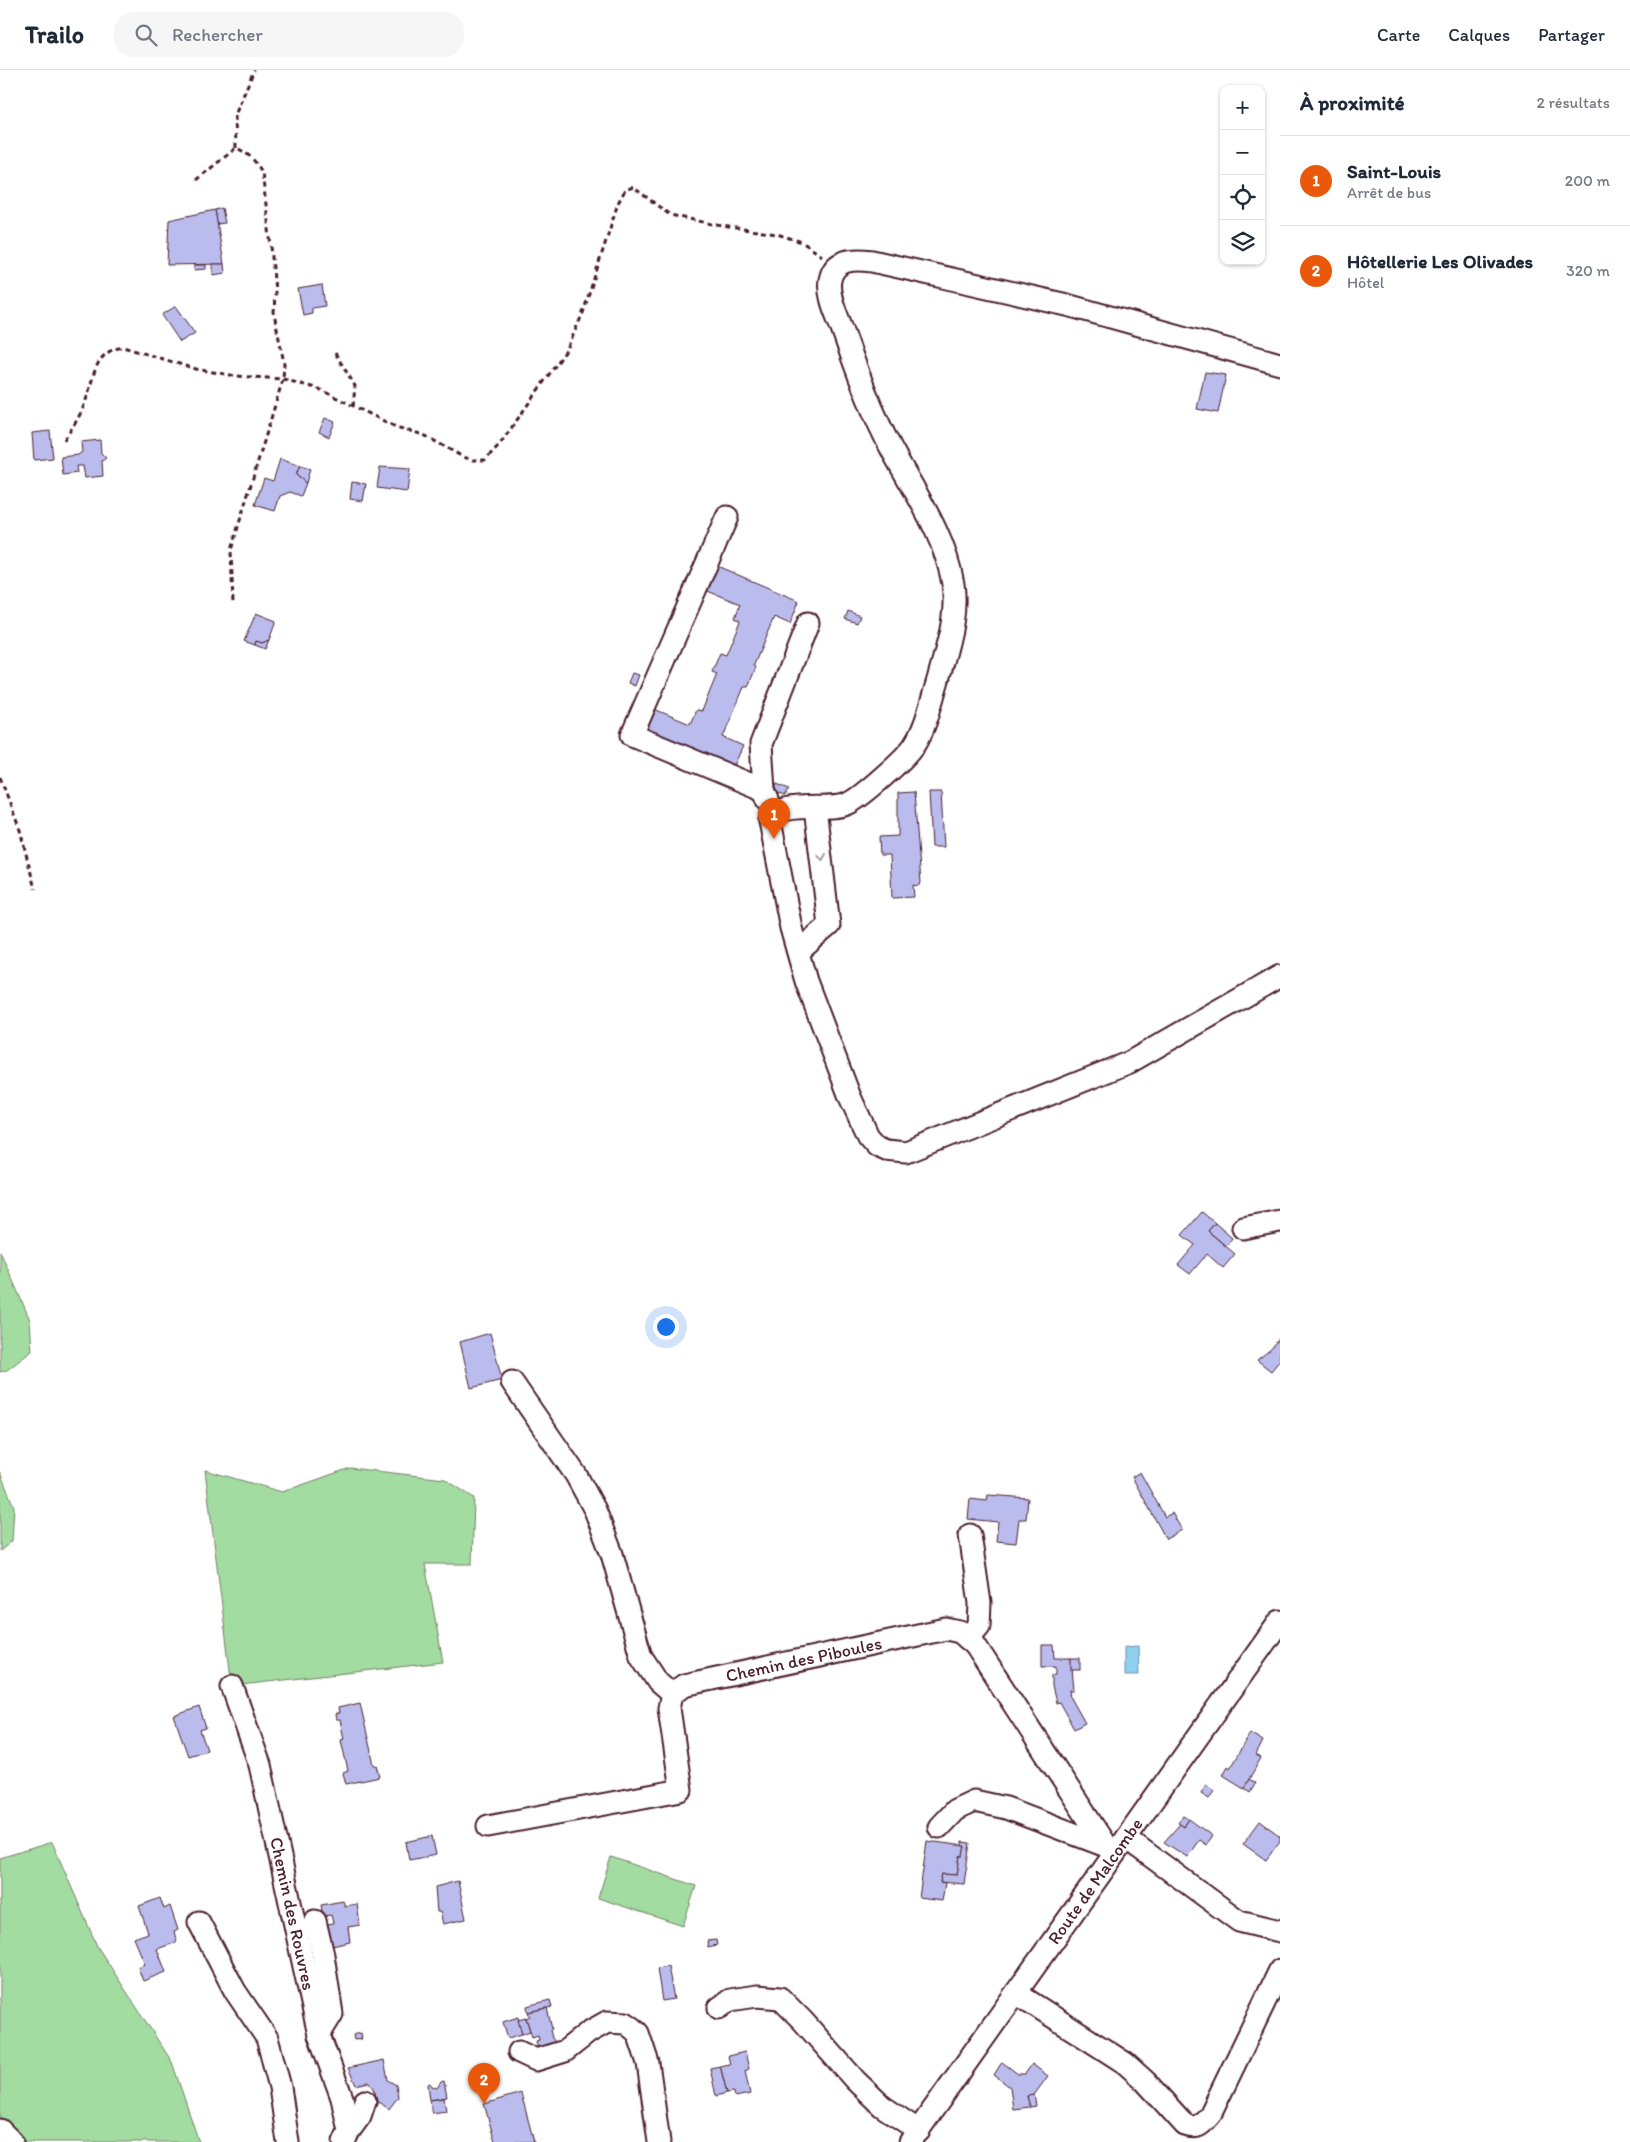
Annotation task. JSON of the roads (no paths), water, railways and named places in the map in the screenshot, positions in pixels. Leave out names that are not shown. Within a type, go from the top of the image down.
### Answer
[{"type":"street","points":[[1280,364],[1067,305],[872,261],[857,259],[844,261],[835,268],[830,281],[832,300],[864,389],[892,448],[932,521],[948,561],[955,604],[950,634],[925,724],[914,746],[896,765],[847,804],[783,809],[774,813],[770,821],[791,928],[850,1097],[868,1136],[877,1146],[896,1152],[906,1152],[1130,1062],[1280,976]]},
{"type":"street","points":[[727,517],[632,736],[764,790]]},
{"type":"street","points":[[774,813],[764,790],[761,744],[808,623]]},
{"type":"street","points":[[798,952],[829,925],[815,808]]},
{"type":"street","points":[[1243,1228],[1280,1221]]},
{"type":"street","points":[[488,1826],[681,1790],[669,1708],[672,1694],[658,1682],[642,1656],[612,1554],[595,1510],[576,1476],[512,1382]]},
{"type":"street","points":[[968,1639],[979,1626],[980,1603],[970,1535]]},
{"type":"street","name":"Route de Malcombe","points":[[914,2136],[1016,1993],[1116,1846],[1280,1621]]},
{"type":"street","name":"Chemin des Piboules","points":[[672,1694],[684,1685],[946,1629],[960,1632],[975,1645],[1116,1846]]},
{"type":"street","name":"Chemin des Rouvres","points":[[232,1686],[260,1765],[319,2035],[342,2098],[346,2136]]},
{"type":"street","points":[[940,1827],[955,1810],[974,1801],[1006,1808],[1116,1846],[1239,1921],[1280,1931]]},
{"type":"street","points":[[315,1921],[323,1955],[332,2014],[319,2035]]},
{"type":"street","points":[[199,1922],[235,1990],[267,2038],[280,2087],[288,2142]]},
{"type":"street","points":[[1016,1993],[1125,2063],[1185,2125],[1193,2128],[1201,2126],[1210,2115],[1280,1970]]},
{"type":"street","points":[[719,2008],[730,2000],[758,1996],[780,1998],[855,2080],[914,2136]]},
{"type":"street","points":[[519,2052],[536,2060],[565,2050],[589,2032],[607,2022],[626,2023],[638,2034],[648,2063],[659,2142]]},
{"type":"street","points":[[346,2136],[360,2116],[365,2101]]},
{"type":"street","points":[[0,2130],[12,2142]]},
{"type":"water","points":[[1138,1646],[1139,1675],[1124,1675],[1124,1647]]},
{"type":"place","name":"Saint-Louis","points":[[774,839]]},
{"type":"place","name":"Hôtellerie Les Olivades","points":[[484,2104]]}]
